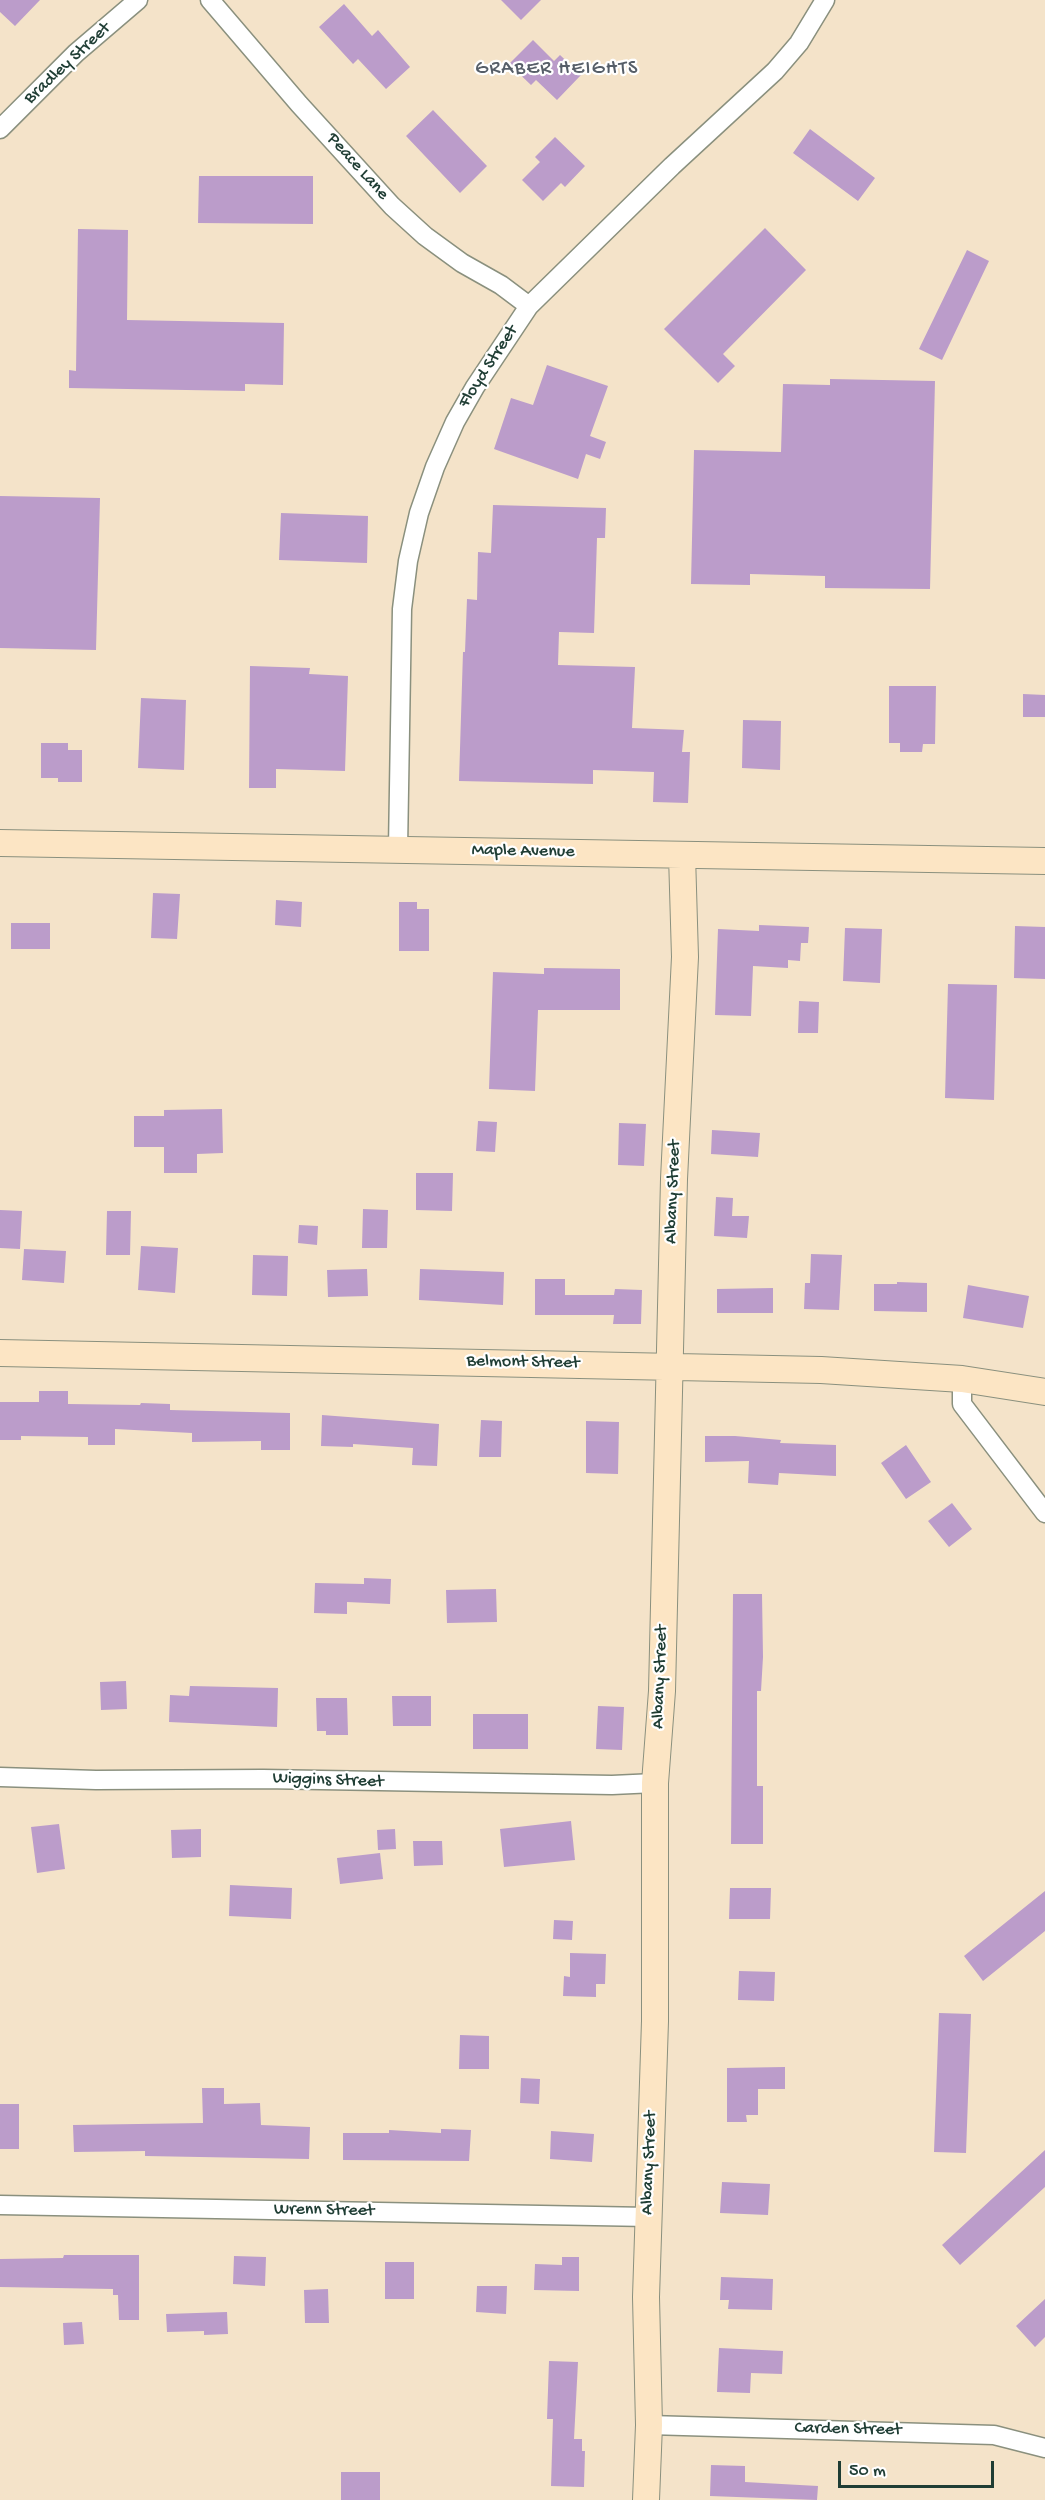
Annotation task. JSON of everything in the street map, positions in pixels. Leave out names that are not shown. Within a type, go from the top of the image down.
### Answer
[{"type":"street","name":"Bradley Street","points":[[0,129],[76,54],[138,0]]},
{"type":"street","name":"Peace Lane","points":[[210,0],[299,104],[392,206],[425,237],[462,263],[501,285],[529,306]]},
{"type":"street","name":"Floyd Street","points":[[398,849],[402,609],[408,561],[419,513],[435,467],[455,422],[475,387],[529,306],[672,166],[776,71],[799,43],[825,0]]},
{"type":"street","name":"Maple Avenue","points":[[0,843],[1045,861]]},
{"type":"street","name":"Albany Street","points":[[645,2500],[649,2425],[646,2297],[655,2021],[656,1783],[662,1691],[668,1366],[685,957],[682,855]]},
{"type":"street","name":"Belmont Street","points":[[0,1353],[821,1370],[962,1379],[1045,1392]]},
{"type":"street","points":[[962,1379],[962,1404],[1045,1513]]},
{"type":"street","name":"Wiggins Street","points":[[0,1777],[602,1785],[656,1783]]},
{"type":"street","name":"Wrenn Street","points":[[0,2205],[649,2217]]},
{"type":"street","name":"Carden Street","points":[[649,2425],[994,2434],[1045,2448]]},
{"type":"building","points":[[0,0],[40,0],[15,26],[0,12]]},
{"type":"building","points":[[501,0],[541,0],[521,20]]},
{"type":"building","points":[[344,4],[372,36],[378,30],[410,67],[386,89],[358,59],[353,64],[319,27]]},
{"type":"building","points":[[533,40],[554,61],[560,55],[581,75],[557,100],[536,80],[531,85],[509,64]]},
{"type":"building","points":[[433,110],[487,166],[460,193],[406,136]]},
{"type":"building","points":[[810,129],[875,178],[858,201],[793,153]]},
{"type":"building","points":[[555,137],[585,166],[565,187],[561,183],[543,201],[522,180],[540,162],[535,157]]},
{"type":"building","points":[[199,176],[313,176],[313,224],[198,223]]},
{"type":"building","points":[[765,228],[806,270],[723,354],[735,366],[718,383],[664,329]]},
{"type":"building","points":[[78,229],[128,230],[127,320],[284,323],[283,385],[245,384],[245,391],[69,388],[69,370],[76,371]]},
{"type":"building","points":[[967,250],[989,261],[942,360],[919,349]]},
{"type":"building","points":[[547,365],[608,386],[590,436],[606,442],[600,459],[586,454],[578,479],[494,449],[511,398],[533,405]]},
{"type":"building","points":[[830,379],[935,381],[930,589],[825,588],[825,576],[750,574],[750,585],[691,584],[694,450],[781,452],[783,384],[830,385]]},
{"type":"building","points":[[0,496],[100,498],[96,650],[0,648]]},
{"type":"building","points":[[493,505],[606,508],[605,538],[597,538],[594,633],[559,632],[558,665],[635,667],[632,728],[684,730],[682,752],[690,752],[688,803],[653,802],[654,772],[593,770],[593,784],[459,781],[467,599],[477,600],[478,552],[491,553]]},
{"type":"building","points":[[281,513],[368,516],[367,563],[279,560]]},
{"type":"building","points":[[250,666],[310,668],[309,674],[348,676],[345,771],[276,769],[276,788],[249,788]]},
{"type":"building","points":[[889,686],[936,686],[935,744],[923,744],[922,752],[900,752],[900,743],[889,743]]},
{"type":"building","points":[[1023,694],[1045,695],[1045,717],[1023,717]]},
{"type":"building","points":[[141,698],[186,700],[184,770],[138,768]]},
{"type":"building","points":[[743,720],[781,721],[780,770],[742,768]]},
{"type":"building","points":[[41,743],[68,743],[68,750],[82,750],[82,782],[58,782],[58,778],[41,778]]},
{"type":"building","points":[[153,893],[180,894],[177,939],[151,938]]},
{"type":"building","points":[[276,900],[302,902],[301,927],[275,925]]},
{"type":"building","points":[[399,902],[417,902],[417,909],[429,909],[429,951],[399,951]]},
{"type":"building","points":[[11,923],[50,923],[50,949],[11,949]]},
{"type":"building","points":[[759,925],[809,927],[808,943],[801,943],[800,961],[788,960],[788,968],[753,966],[751,1016],[715,1015],[718,929],[759,931]]},
{"type":"building","points":[[1015,926],[1045,927],[1045,979],[1014,978]]},
{"type":"building","points":[[845,928],[882,929],[880,983],[843,981]]},
{"type":"building","points":[[544,968],[620,969],[620,1010],[538,1010],[535,1091],[489,1089],[493,972],[544,974]]},
{"type":"building","points":[[948,984],[997,985],[994,1100],[945,1098]]},
{"type":"building","points":[[799,1001],[819,1002],[818,1033],[798,1033]]},
{"type":"building","points":[[222,1109],[223,1153],[197,1154],[197,1173],[164,1173],[164,1147],[134,1147],[134,1116],[164,1116],[164,1110]]},
{"type":"building","points":[[478,1121],[497,1122],[495,1152],[476,1151]]},
{"type":"building","points":[[619,1123],[646,1124],[644,1166],[618,1165]]},
{"type":"building","points":[[712,1130],[760,1133],[758,1157],[711,1154]]},
{"type":"building","points":[[416,1173],[453,1173],[452,1211],[416,1210]]},
{"type":"building","points":[[716,1197],[733,1198],[732,1216],[749,1216],[747,1238],[714,1236]]},
{"type":"building","points":[[363,1209],[388,1210],[387,1248],[362,1248]]},
{"type":"building","points":[[0,1210],[22,1211],[20,1249],[0,1248]]},
{"type":"building","points":[[107,1211],[131,1211],[130,1255],[106,1255]]},
{"type":"building","points":[[299,1225],[318,1226],[317,1245],[298,1243]]},
{"type":"building","points":[[141,1246],[178,1248],[175,1293],[138,1290]]},
{"type":"building","points":[[24,1249],[66,1251],[64,1283],[22,1280]]},
{"type":"building","points":[[811,1254],[842,1255],[839,1310],[804,1309],[805,1283],[810,1283]]},
{"type":"building","points":[[253,1255],[288,1256],[287,1296],[252,1295]]},
{"type":"building","points":[[367,1269],[368,1296],[328,1297],[327,1270]]},
{"type":"building","points":[[420,1269],[504,1272],[503,1305],[419,1300]]},
{"type":"building","points":[[535,1279],[565,1279],[565,1295],[614,1295],[615,1289],[642,1290],[641,1324],[613,1324],[614,1315],[535,1315]]},
{"type":"building","points":[[897,1282],[927,1283],[927,1312],[874,1311],[874,1284],[897,1284]]},
{"type":"building","points":[[968,1285],[1029,1296],[1023,1328],[963,1318]]},
{"type":"building","points":[[773,1288],[773,1313],[717,1313],[717,1289]]},
{"type":"building","points":[[39,1391],[68,1391],[68,1404],[170,1404],[170,1410],[290,1413],[290,1450],[261,1450],[261,1441],[192,1442],[192,1433],[115,1429],[115,1445],[88,1445],[88,1437],[21,1436],[21,1440],[0,1440],[0,1402],[39,1402]]},
{"type":"building","points":[[322,1415],[439,1424],[437,1466],[412,1465],[413,1448],[353,1444],[353,1447],[321,1446]]},
{"type":"building","points":[[481,1420],[502,1421],[501,1457],[479,1457]]},
{"type":"building","points":[[586,1421],[619,1422],[618,1474],[586,1473]]},
{"type":"building","points":[[705,1436],[735,1436],[781,1440],[780,1443],[836,1445],[836,1476],[779,1473],[778,1485],[748,1483],[749,1461],[705,1462]]},
{"type":"building","points":[[906,1445],[931,1482],[906,1499],[881,1463]]},
{"type":"building","points":[[952,1503],[972,1529],[949,1547],[928,1521]]},
{"type":"building","points":[[364,1578],[391,1579],[390,1604],[347,1602],[347,1614],[314,1613],[315,1583],[364,1584]]},
{"type":"building","points":[[496,1589],[497,1622],[447,1623],[446,1590]]},
{"type":"building","points":[[733,1594],[762,1594],[763,1657],[761,1691],[757,1691],[757,1786],[763,1786],[763,1844],[731,1844]]},
{"type":"building","points":[[126,1681],[127,1709],[101,1710],[100,1682]]},
{"type":"building","points":[[190,1686],[278,1688],[277,1727],[169,1722],[170,1695],[189,1696]]},
{"type":"building","points":[[392,1696],[431,1696],[431,1726],[393,1726]]},
{"type":"building","points":[[316,1698],[347,1698],[348,1735],[326,1735],[326,1731],[317,1731]]},
{"type":"building","points":[[598,1706],[624,1707],[622,1750],[596,1749]]},
{"type":"building","points":[[473,1714],[528,1714],[528,1749],[473,1749]]},
{"type":"building","points":[[571,1821],[575,1860],[504,1867],[500,1829]]},
{"type":"building","points":[[59,1824],[65,1869],[37,1873],[31,1827]]},
{"type":"building","points":[[201,1829],[201,1857],[172,1858],[171,1830]]},
{"type":"building","points":[[395,1829],[396,1849],[378,1850],[377,1830]]},
{"type":"building","points":[[413,1841],[442,1841],[443,1865],[414,1866]]},
{"type":"building","points":[[380,1853],[383,1879],[340,1884],[337,1858]]},
{"type":"building","points":[[230,1885],[292,1888],[291,1919],[229,1916]]},
{"type":"building","points":[[730,1888],[771,1888],[770,1919],[729,1919]]},
{"type":"building","points":[[1045,1891],[1045,1931],[983,1981],[964,1956]]},
{"type":"building","points":[[554,1920],[573,1921],[572,1940],[553,1939]]},
{"type":"building","points":[[570,1953],[606,1954],[605,1984],[596,1984],[596,1997],[563,1996],[564,1976],[570,1977]]},
{"type":"building","points":[[739,1971],[775,1972],[774,2001],[738,2000]]},
{"type":"building","points":[[939,2013],[971,2014],[966,2153],[934,2152]]},
{"type":"building","points":[[460,2035],[489,2036],[489,2069],[459,2069]]},
{"type":"building","points":[[785,2067],[785,2089],[758,2089],[758,2115],[746,2115],[747,2122],[727,2122],[727,2068]]},
{"type":"building","points":[[521,2078],[540,2079],[539,2104],[520,2103]]},
{"type":"building","points":[[202,2088],[224,2088],[224,2104],[260,2103],[261,2125],[310,2127],[309,2159],[145,2156],[145,2151],[74,2152],[73,2125],[203,2123]]},
{"type":"building","points":[[0,2104],[19,2104],[19,2149],[0,2149]]},
{"type":"building","points":[[441,2129],[471,2130],[469,2161],[343,2160],[343,2133],[389,2133],[389,2130],[441,2133]]},
{"type":"building","points":[[551,2131],[594,2134],[592,2162],[550,2159]]},
{"type":"building","points":[[1045,2150],[1045,2187],[960,2265],[942,2245]]},
{"type":"building","points":[[722,2182],[770,2184],[768,2215],[720,2213]]},
{"type":"building","points":[[64,2255],[139,2255],[139,2320],[119,2320],[118,2295],[113,2295],[113,2289],[0,2287],[0,2259],[63,2258]]},
{"type":"building","points":[[234,2256],[266,2257],[265,2286],[233,2284]]},
{"type":"building","points":[[562,2257],[579,2257],[579,2291],[534,2290],[535,2264],[562,2265]]},
{"type":"building","points":[[385,2262],[414,2262],[414,2299],[385,2299]]},
{"type":"building","points":[[721,2277],[773,2279],[772,2310],[728,2309],[729,2300],[720,2300]]},
{"type":"building","points":[[477,2286],[507,2286],[506,2314],[476,2312]]},
{"type":"building","points":[[328,2289],[329,2323],[305,2323],[304,2290]]},
{"type":"building","points":[[1045,2299],[1045,2337],[1035,2347],[1016,2326]]},
{"type":"building","points":[[227,2312],[228,2334],[204,2335],[204,2331],[167,2332],[166,2314]]},
{"type":"building","points":[[82,2322],[84,2344],[64,2345],[63,2323]]},
{"type":"building","points":[[719,2348],[783,2351],[782,2374],[751,2373],[750,2393],[717,2392]]},
{"type":"building","points":[[549,2361],[578,2362],[574,2439],[582,2439],[582,2451],[585,2451],[584,2487],[551,2486],[553,2419],[547,2419]]},
{"type":"building","points":[[711,2465],[745,2466],[745,2482],[818,2486],[817,2500],[710,2496]]},
{"type":"building","points":[[341,2472],[380,2472],[380,2500],[341,2500]]},
{"type":"district","name":"GRABER HEIGHTS","points":[[557,70]]}]
